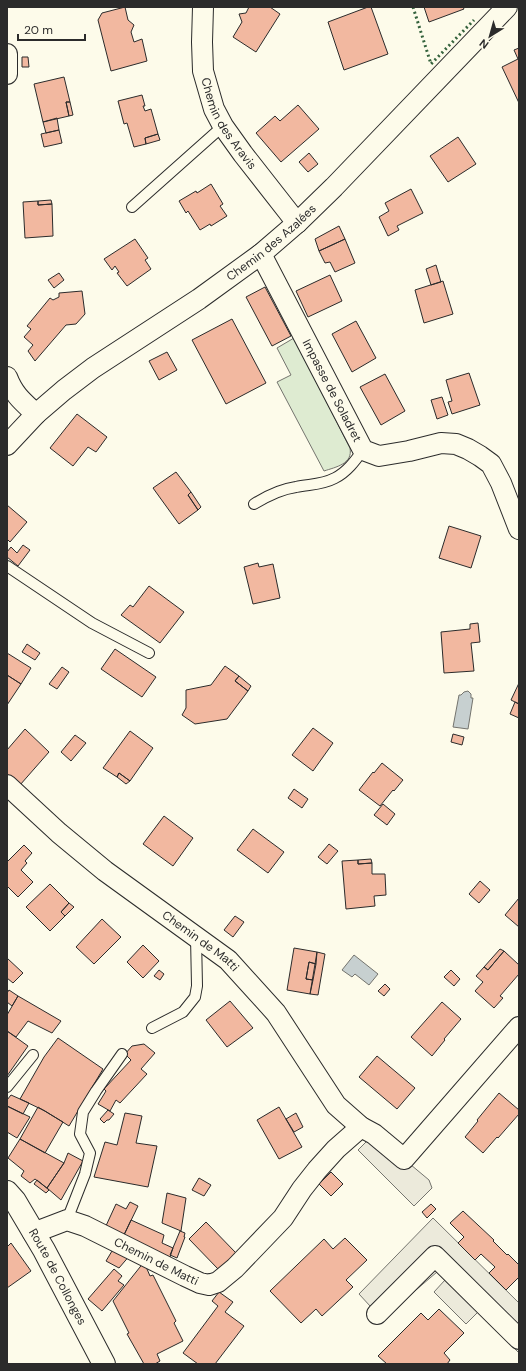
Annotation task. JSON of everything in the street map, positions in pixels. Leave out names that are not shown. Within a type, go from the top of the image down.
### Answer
[{"type":"street","name":"Chemin des Aravis","points":[[203,7],[202,42],[204,71],[214,109],[223,126],[297,223]]},
{"type":"street","name":"Chemin des Azalées","points":[[7,445],[36,414],[92,368],[199,299],[261,254],[297,223],[334,187],[507,7]]},
{"type":"street","points":[[7,54],[7,74]]},
{"type":"street","name":"Impasse de Soladret","points":[[261,254],[363,450],[380,456],[441,443],[456,444],[468,449],[491,464],[501,483],[519,529]]},
{"type":"street","points":[[7,377],[17,397],[36,414]]},
{"type":"street","name":"Chemin de Matti","points":[[7,785],[58,833],[105,871],[228,960],[276,1013],[336,1105],[361,1127],[374,1134],[404,1160],[519,1027]]},
{"type":"street","name":"Chemin de Matti","points":[[67,1220],[86,1226],[184,1276],[209,1285],[218,1282],[235,1268],[283,1218],[302,1189],[317,1170],[361,1127]]},
{"type":"street","name":"Route de Collonges","points":[[7,1192],[15,1201],[44,1250],[104,1364]]},
{"type":"street","points":[[33,1233],[67,1220]]},
{"type":"street","points":[[377,1314],[435,1256],[519,1339]]},
{"type":"lane","points":[[132,207],[223,126]]},
{"type":"lane","points":[[254,504],[274,493],[296,487],[317,485],[335,478],[350,468],[363,450]]},
{"type":"lane","points":[[7,566],[92,623],[149,652]]},
{"type":"lane","points":[[152,1028],[183,1012],[195,997],[197,986],[196,936]]},
{"type":"lane","points":[[67,1220],[85,1174],[90,1153],[80,1134],[83,1112],[122,1054]]},
{"type":"lane","points":[[7,1087],[33,1055]]},
{"type":"green space","points":[[294,338],[350,448],[349,458],[343,464],[324,471],[277,382],[291,375],[277,348]]},
{"type":"shaded area","points":[[468,691],[471,694],[471,698],[473,698],[468,729],[453,727],[459,695]]},
{"type":"shaded area","points":[[354,955],[378,974],[369,985],[355,974],[352,977],[342,970]]},
{"type":"shaded area","points":[[374,1134],[429,1180],[432,1188],[414,1206],[358,1150]]},
{"type":"shaded area","points":[[433,1218],[519,1303],[519,1353],[478,1312],[466,1324],[434,1292],[445,1280],[437,1272],[382,1319],[359,1294]]},
{"type":"building","points":[[125,7],[128,20],[134,25],[131,32],[134,42],[142,39],[147,61],[111,71],[98,20],[102,13]]},
{"type":"building","points":[[249,7],[270,7],[280,14],[256,52],[233,37],[242,22],[239,14],[246,13]]},
{"type":"building","points":[[371,7],[388,54],[344,70],[328,22]]},
{"type":"building","points":[[424,7],[463,7],[464,9],[429,22]]},
{"type":"building","points":[[519,48],[519,103],[502,67],[518,59],[514,50]]},
{"type":"building","points":[[22,57],[28,57],[29,67],[22,67]]},
{"type":"building","points":[[64,77],[70,102],[66,102],[69,116],[43,122],[34,84]]},
{"type":"building","points":[[142,95],[145,111],[151,109],[158,134],[145,138],[146,144],[134,147],[127,123],[124,124],[118,101]]},
{"type":"building","points":[[66,102],[70,102],[73,115],[69,116]]},
{"type":"building","points":[[298,105],[319,129],[281,162],[256,133],[275,116],[280,121]]},
{"type":"building","points":[[57,118],[59,130],[46,133],[43,122]]},
{"type":"building","points":[[59,130],[62,143],[44,147],[41,134]]},
{"type":"building","points":[[158,134],[160,140],[146,144],[145,138]]},
{"type":"building","points":[[458,137],[476,164],[448,182],[430,156]]},
{"type":"building","points":[[309,153],[318,164],[308,172],[299,162]]},
{"type":"building","points":[[211,184],[223,204],[220,206],[227,216],[211,226],[210,224],[200,230],[188,211],[186,213],[179,201],[196,191],[197,193]]},
{"type":"building","points":[[411,189],[423,213],[397,226],[399,230],[388,236],[379,217],[389,211],[385,203]]},
{"type":"building","points":[[51,200],[52,204],[38,205],[38,201]]},
{"type":"building","points":[[38,201],[38,205],[52,204],[53,236],[25,238],[23,202]]},
{"type":"building","points":[[339,226],[345,239],[319,251],[315,239]]},
{"type":"building","points":[[135,239],[148,258],[145,260],[151,269],[127,286],[117,273],[119,272],[115,266],[112,270],[104,259]]},
{"type":"building","points":[[345,239],[355,263],[335,272],[330,262],[325,263],[319,251]]},
{"type":"building","points":[[436,265],[441,282],[431,285],[426,269]]},
{"type":"building","points":[[59,273],[64,280],[54,288],[48,280]]},
{"type":"building","points":[[330,275],[342,301],[308,317],[296,291]]},
{"type":"building","points":[[443,281],[453,314],[424,323],[415,290]]},
{"type":"building","points":[[265,287],[291,336],[272,346],[246,297]]},
{"type":"building","points":[[82,291],[85,314],[76,324],[66,325],[35,361],[28,351],[33,345],[24,337],[31,329],[27,326],[50,298],[53,300],[59,297],[59,293]]},
{"type":"building","points":[[232,319],[266,383],[226,404],[192,340]]},
{"type":"building","points":[[356,321],[376,358],[352,372],[332,334]]},
{"type":"building","points":[[167,352],[177,370],[159,380],[149,361]]},
{"type":"building","points":[[469,373],[480,405],[452,414],[448,402],[452,401],[446,380]]},
{"type":"building","points":[[385,374],[405,411],[381,425],[360,387]]},
{"type":"building","points":[[442,397],[448,415],[437,419],[431,400]]},
{"type":"building","points":[[77,414],[107,437],[96,452],[88,447],[73,466],[50,448]]},
{"type":"building","points":[[176,472],[191,492],[188,495],[198,510],[179,524],[153,488]]},
{"type":"building","points":[[191,492],[201,507],[198,510],[188,495]]},
{"type":"building","points":[[7,505],[27,522],[10,542],[7,539]]},
{"type":"building","points":[[449,526],[481,536],[471,568],[439,558]]},
{"type":"building","points":[[23,545],[30,550],[18,566],[7,557],[7,552],[11,547],[17,553]]},
{"type":"building","points":[[258,563],[259,567],[273,564],[280,598],[253,604],[244,567]]},
{"type":"building","points":[[149,586],[184,612],[160,643],[121,615],[130,605],[133,607]]},
{"type":"building","points":[[478,623],[480,642],[471,643],[474,671],[444,673],[441,632],[470,629],[470,624]]},
{"type":"building","points":[[27,644],[40,653],[35,660],[22,652]]},
{"type":"building","points":[[115,649],[156,677],[142,697],[101,669]]},
{"type":"building","points":[[7,653],[31,668],[21,684],[7,675]]},
{"type":"building","points":[[225,666],[239,676],[235,681],[248,691],[227,719],[195,724],[182,715],[186,708],[186,690],[211,685]]},
{"type":"building","points":[[62,667],[69,672],[57,689],[49,684]]},
{"type":"building","points":[[7,675],[21,684],[7,705]]},
{"type":"building","points":[[239,676],[251,686],[248,691],[235,681]]},
{"type":"building","points":[[519,683],[519,704],[511,700]]},
{"type":"building","points":[[515,702],[519,704],[519,718],[510,714]]},
{"type":"building","points":[[313,728],[333,743],[313,771],[292,755]]},
{"type":"building","points":[[25,729],[49,752],[20,785],[7,774],[7,750]]},
{"type":"building","points":[[130,731],[153,748],[130,781],[119,773],[117,777],[103,768]]},
{"type":"building","points":[[453,734],[464,737],[462,745],[451,742]]},
{"type":"building","points":[[75,735],[86,743],[71,761],[61,752]]},
{"type":"building","points":[[382,763],[403,780],[380,806],[359,790]]},
{"type":"building","points":[[119,773],[130,781],[126,784],[117,777]]},
{"type":"building","points":[[294,789],[308,799],[302,808],[288,798]]},
{"type":"building","points":[[383,804],[395,814],[387,825],[374,815]]},
{"type":"building","points":[[164,816],[193,838],[173,866],[143,844]]},
{"type":"building","points":[[253,829],[284,852],[268,873],[237,850]]},
{"type":"building","points":[[329,844],[338,851],[327,864],[318,857]]},
{"type":"building","points":[[24,845],[32,853],[25,861],[27,863],[21,870],[33,882],[18,897],[7,886],[7,862]]},
{"type":"building","points":[[371,859],[372,863],[358,864],[358,860]]},
{"type":"building","points":[[358,860],[358,864],[372,863],[372,874],[385,874],[386,895],[374,896],[375,906],[346,909],[342,861]]},
{"type":"building","points":[[480,881],[490,890],[479,903],[469,894]]},
{"type":"building","points":[[50,884],[69,903],[61,912],[65,916],[50,931],[26,907]]},
{"type":"building","points":[[519,898],[519,927],[505,915]]},
{"type":"building","points":[[69,903],[74,907],[65,916],[61,912]]},
{"type":"building","points":[[235,916],[244,922],[233,937],[224,930]]},
{"type":"building","points":[[102,919],[121,937],[94,964],[76,947]]},
{"type":"building","points":[[143,945],[159,961],[143,978],[127,962]]},
{"type":"building","points":[[294,948],[317,952],[316,964],[309,962],[306,979],[313,980],[310,994],[287,990]]},
{"type":"building","points":[[500,949],[504,951],[488,970],[484,967]]},
{"type":"building","points":[[504,951],[519,965],[519,974],[500,996],[503,998],[494,1008],[475,991],[483,982],[476,976],[484,967],[488,970]]},
{"type":"building","points":[[317,952],[325,954],[318,995],[310,994]]},
{"type":"building","points":[[7,958],[23,973],[13,983],[7,978]]},
{"type":"building","points":[[309,962],[316,964],[313,980],[306,979]]},
{"type":"building","points":[[159,970],[164,974],[160,980],[154,976]]},
{"type":"building","points":[[451,970],[460,979],[454,986],[444,977]]},
{"type":"building","points":[[385,984],[390,989],[384,996],[378,991]]},
{"type":"building","points":[[9,990],[18,996],[12,1006],[7,1002],[7,993]]},
{"type":"building","points":[[18,996],[61,1021],[52,1033],[28,1021],[16,1037],[7,1031],[7,1015]]},
{"type":"building","points":[[230,1001],[253,1028],[227,1047],[206,1020]]},
{"type":"building","points":[[442,1002],[461,1019],[432,1056],[411,1037]]},
{"type":"building","points":[[7,1031],[28,1046],[7,1076]]},
{"type":"building","points":[[58,1038],[103,1069],[69,1126],[45,1111],[20,1099],[44,1057]]},
{"type":"building","points":[[144,1044],[155,1053],[141,1069],[147,1074],[120,1103],[116,1100],[110,1111],[98,1104],[106,1091],[104,1089],[131,1060],[125,1054],[132,1046]]},
{"type":"building","points":[[377,1056],[415,1088],[397,1109],[359,1077]]},
{"type":"building","points":[[499,1093],[519,1110],[519,1114],[483,1153],[465,1137]]},
{"type":"building","points":[[11,1095],[29,1103],[23,1114],[7,1106],[7,1100]]},
{"type":"building","points":[[7,1106],[30,1117],[17,1138],[7,1132]]},
{"type":"building","points":[[38,1107],[63,1122],[45,1153],[20,1139]]},
{"type":"building","points":[[279,1107],[302,1147],[279,1159],[257,1120]]},
{"type":"building","points":[[108,1110],[114,1114],[104,1123],[100,1119]]},
{"type":"building","points":[[125,1113],[142,1116],[136,1143],[157,1146],[148,1187],[94,1177],[105,1142],[117,1145]]},
{"type":"building","points":[[296,1113],[303,1127],[294,1132],[286,1119]]},
{"type":"building","points":[[20,1139],[64,1163],[47,1188],[35,1179],[30,1183],[21,1176],[24,1171],[8,1158]]},
{"type":"building","points":[[68,1153],[83,1161],[61,1200],[47,1188],[64,1163]]},
{"type":"building","points":[[331,1172],[343,1184],[331,1196],[319,1184]]},
{"type":"building","points":[[199,1178],[211,1185],[204,1196],[192,1190]]},
{"type":"building","points":[[37,1180],[49,1190],[46,1193],[34,1184]]},
{"type":"building","points":[[167,1193],[186,1198],[181,1231],[162,1223]]},
{"type":"building","points":[[130,1202],[138,1206],[123,1237],[105,1228],[116,1204],[126,1209]]},
{"type":"building","points":[[431,1204],[436,1209],[427,1218],[422,1212]]},
{"type":"building","points":[[463,1211],[519,1265],[519,1277],[506,1290],[489,1273],[495,1267],[481,1254],[475,1260],[458,1243],[464,1237],[450,1223]]},
{"type":"building","points":[[131,1220],[164,1235],[162,1243],[173,1248],[170,1257],[123,1237]]},
{"type":"building","points":[[206,1222],[236,1253],[219,1270],[189,1239]]},
{"type":"building","points":[[180,1231],[185,1233],[185,1237],[177,1258],[170,1255]]},
{"type":"building","points":[[345,1238],[367,1260],[346,1280],[353,1287],[322,1316],[316,1309],[301,1323],[270,1291],[324,1239],[333,1249]]},
{"type":"building","points":[[11,1243],[31,1271],[7,1288],[7,1247]]},
{"type":"building","points":[[115,1246],[131,1254],[119,1268],[106,1261]]},
{"type":"building","points":[[144,1262],[150,1276],[153,1275],[176,1321],[174,1323],[183,1341],[157,1354],[160,1361],[155,1364],[144,1364],[127,1334],[129,1333],[113,1301]]},
{"type":"building","points":[[114,1269],[122,1276],[118,1281],[124,1285],[102,1311],[88,1299]]},
{"type":"building","points":[[219,1292],[233,1302],[225,1312],[244,1326],[215,1364],[198,1364],[183,1353],[218,1306],[212,1301]]},
{"type":"building","points":[[439,1309],[464,1333],[444,1353],[450,1360],[447,1364],[387,1364],[378,1356],[421,1313],[428,1320]]},
{"type":"hedge","points":[[413,7],[431,64],[474,20]]}]
